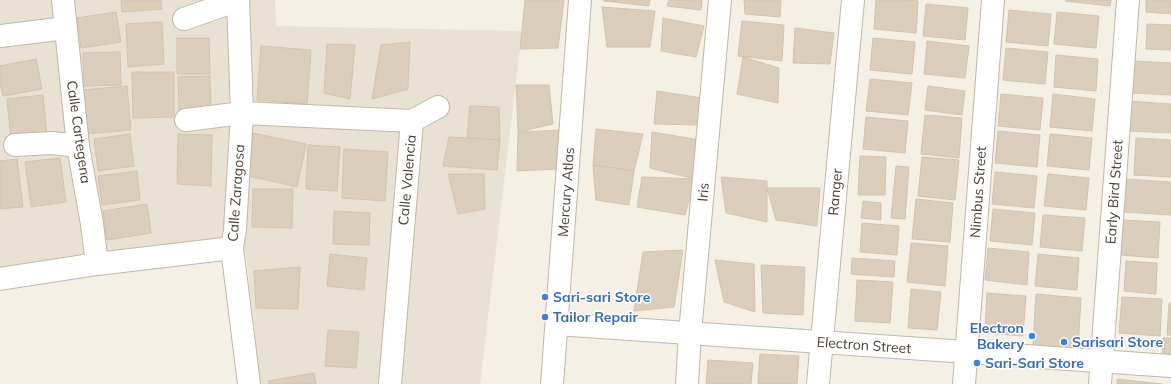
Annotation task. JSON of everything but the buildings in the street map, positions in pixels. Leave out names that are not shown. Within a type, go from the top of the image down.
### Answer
[{"type":"street","name":"Calle Cartegena","points":[[63,0],[78,146],[92,224],[97,264]]},
{"type":"street","points":[[184,19],[238,0]]},
{"type":"street","name":"Calle Zaragosa","points":[[238,0],[242,113],[235,230],[232,248],[249,384]]},
{"type":"street","name":"Mercury Atlas","points":[[552,384],[580,0]]},
{"type":"street","name":"Iris","points":[[687,384],[690,333],[720,0]]},
{"type":"street","name":"Ranger","points":[[818,384],[853,0]]},
{"type":"street","name":"Nimbus Street","points":[[964,384],[993,0]]},
{"type":"street","name":"Early Bird Street","points":[[1100,384],[1128,0]]},
{"type":"street","points":[[0,36],[66,28]]},
{"type":"street","points":[[412,121],[438,106]]},
{"type":"street","name":"Calle Valencia","points":[[186,120],[242,113],[412,121],[390,384]]},
{"type":"street","points":[[15,145],[52,143],[78,146]]},
{"type":"street","points":[[0,279],[97,264],[232,248]]},
{"type":"street","name":"Electron Street","points":[[557,324],[1171,366]]},
{"type":"shaded area","points":[[0,0],[275,0],[276,26],[522,31],[480,384],[260,384],[246,254],[205,239],[0,267]]},
{"type":"place","name":"Sari-sari Store","points":[[545,297]]},
{"type":"place","name":"Tailor Repair","points":[[545,317]]},
{"type":"place","name":"Electron Bakery","points":[[1032,336]]},
{"type":"place","name":"Sarisari Store","points":[[1064,342]]},
{"type":"place","name":"Sari-Sari Store","points":[[977,363]]}]
